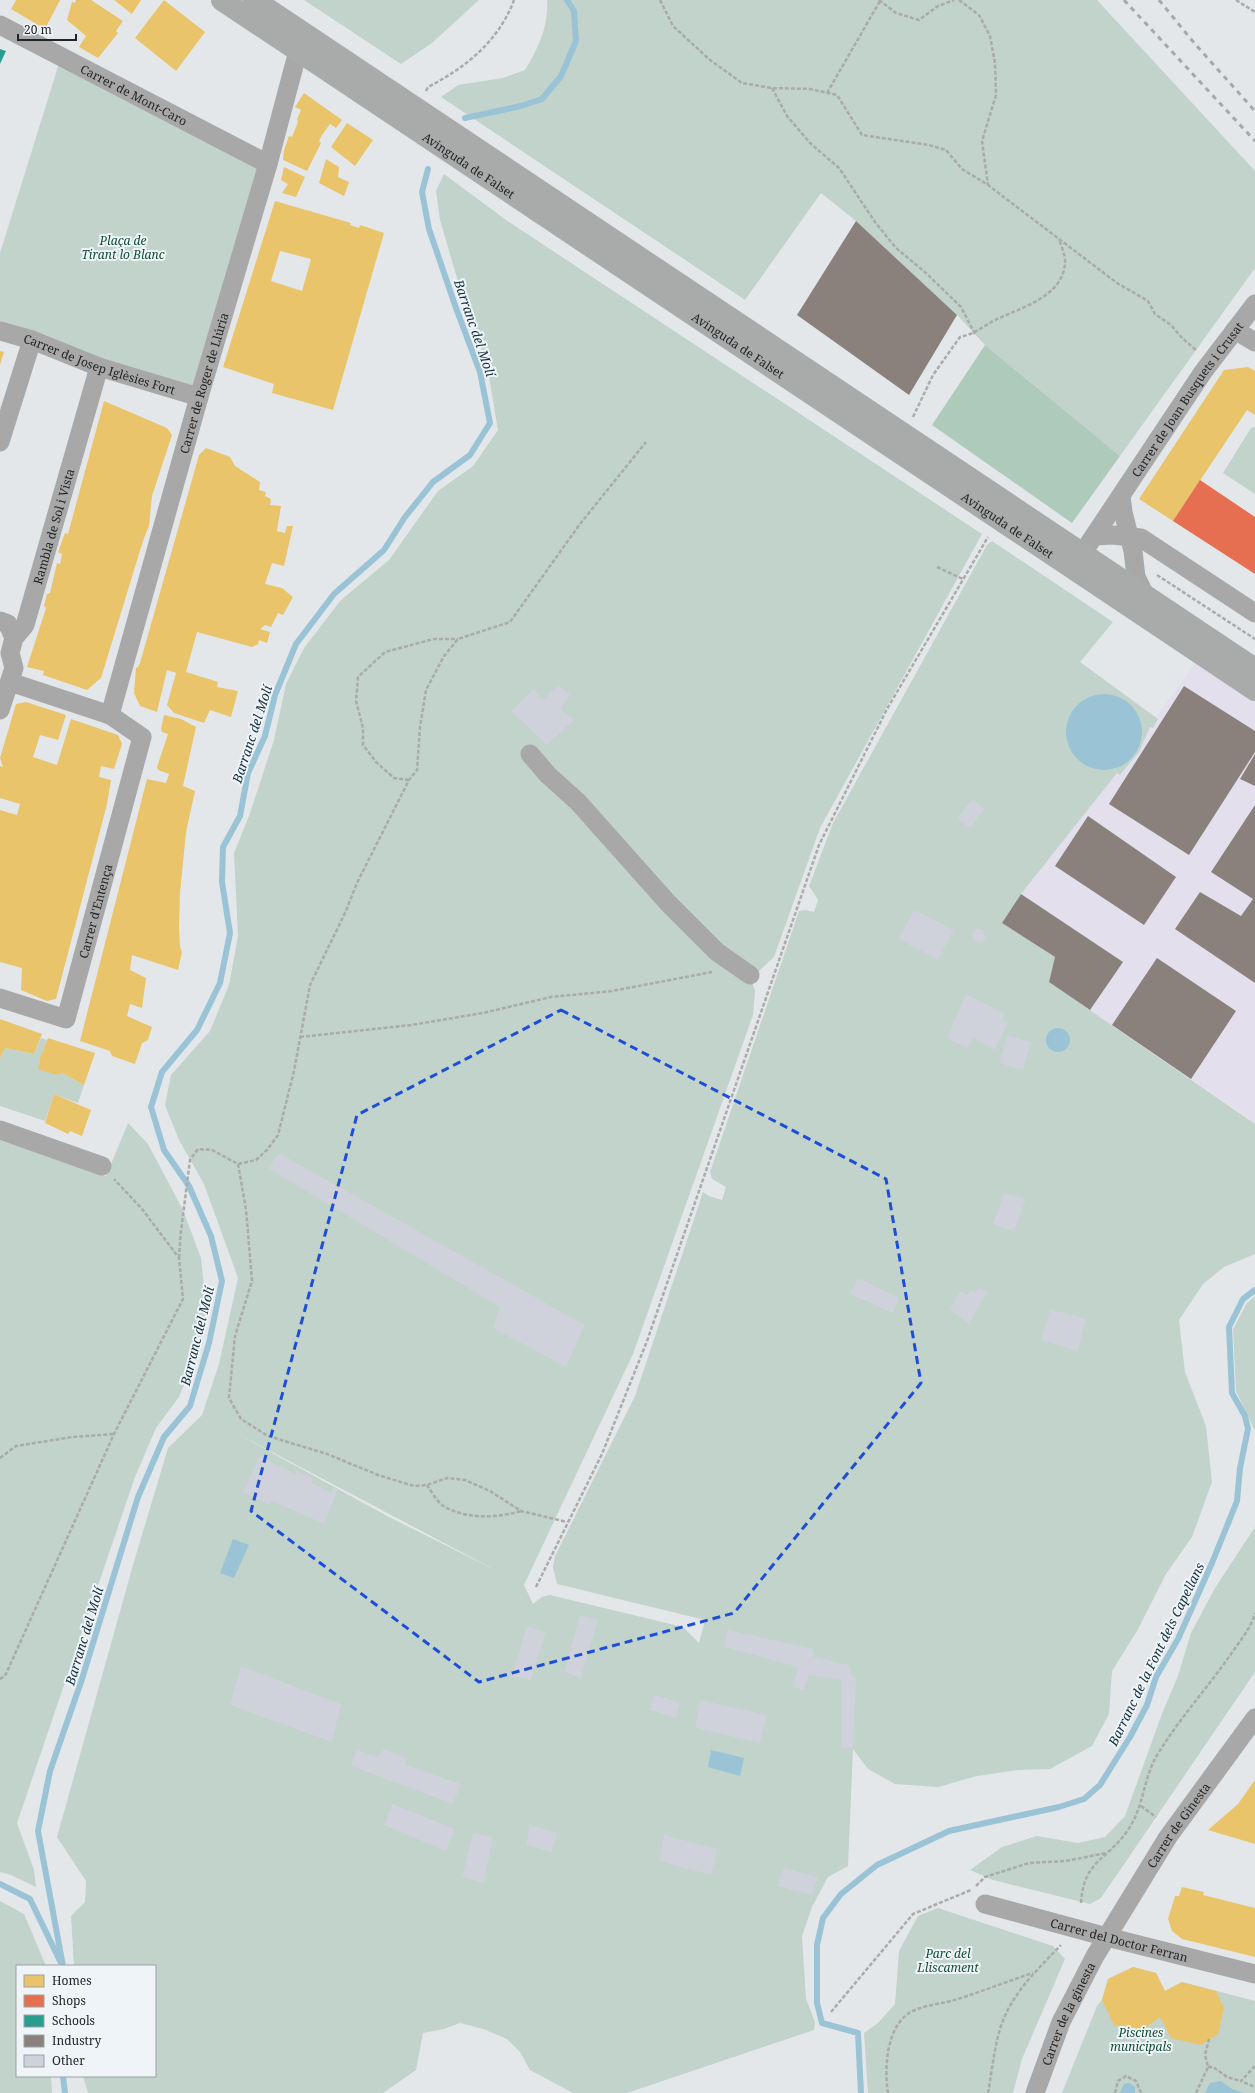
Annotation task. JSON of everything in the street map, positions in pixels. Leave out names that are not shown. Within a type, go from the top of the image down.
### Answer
[{"type":"main road","name":"Avinguda de Falset","points":[[222,0],[1255,690]]},
{"type":"main road","name":"Avinguda de Falset","points":[[254,0],[1255,669]]},
{"type":"street","name":"Carrer de Mont-Caro","points":[[0,25],[268,164]]},
{"type":"street","name":"Carrer de Roger de Llúria","points":[[110,715],[199,397],[268,164],[298,51]]},
{"type":"street","name":"Carrer de Joan Busquets i Crusat","points":[[1082,554],[1211,362],[1255,304]]},
{"type":"street","points":[[1235,330],[1255,342]]},
{"type":"street","name":"Carrer de Josep Iglèsies Fort","points":[[0,331],[32,340],[99,367],[199,397]]},
{"type":"street","points":[[0,442],[32,340]]},
{"type":"street","name":"Rambla de Sol i Vista","points":[[8,651],[25,625],[99,367]]},
{"type":"street","points":[[1121,496],[1123,512],[1133,551],[1136,577],[1146,597]]},
{"type":"street","points":[[1095,536],[1112,535],[1141,538],[1255,613]]},
{"type":"street","points":[[0,621],[8,624],[8,651],[14,668],[0,710]]},
{"type":"street","points":[[10,682],[110,715]]},
{"type":"street","name":"Carrer d'Entença","points":[[0,998],[66,1019],[142,737],[110,715]]},
{"type":"street","points":[[530,754],[548,775],[578,802],[668,903],[717,952],[744,971]]},
{"type":"street","points":[[0,1130],[102,1166]]},
{"type":"street","name":"Carrer de Ginesta","points":[[1107,1937],[1168,1837],[1255,1718]]},
{"type":"street","name":"Carrer del Doctor Ferran","points":[[985,1904],[1107,1937],[1255,1974]]},
{"type":"street","name":"Carrer de la ginesta","points":[[1035,2093],[1061,2022],[1095,1956],[1107,1937]]},
{"type":"path","points":[[417,109],[428,87],[460,70],[492,38],[514,0]]},
{"type":"path","points":[[660,0],[673,26],[710,60],[742,83],[772,88],[810,89],[837,95],[862,135],[929,145],[946,150],[962,169],[988,185],[1117,283],[1148,301],[1155,314],[1171,325],[1182,338],[1211,362]]},
{"type":"path","points":[[827,93],[879,0],[896,13],[918,20],[938,6],[954,0]]},
{"type":"path","points":[[959,0],[979,15],[990,36],[995,63],[996,95],[982,140],[988,185]]},
{"type":"path","points":[[1236,0],[1255,12]]},
{"type":"path","points":[[772,88],[787,116],[810,143],[839,168],[875,222],[896,248],[926,272],[961,307],[975,334]]},
{"type":"path","points":[[912,421],[926,389],[946,356],[960,337],[975,334],[994,321],[1045,297],[1059,282],[1066,262],[1059,239]]},
{"type":"path","points":[[409,780],[394,778],[376,762],[363,745],[363,728],[356,701],[358,677],[385,652],[434,639],[458,639],[510,622],[580,524],[646,442]]},
{"type":"path","points":[[536,1587],[602,1454],[647,1341],[819,845],[887,709],[998,519]]},
{"type":"path","points":[[937,567],[963,579]]},
{"type":"path","points":[[1155,574],[1255,639]]},
{"type":"path","points":[[0,1679],[4,1676],[114,1434],[183,1299],[179,1258],[190,1160],[198,1149],[212,1150],[238,1164],[256,1160],[267,1150],[278,1135],[310,985],[342,919],[357,883],[409,780],[417,770],[420,726],[426,690],[444,656],[458,639]]},
{"type":"path","points":[[300,1037],[411,1025],[483,1013],[551,997],[612,991],[744,971]]},
{"type":"path","points":[[238,1164],[246,1209],[252,1281],[235,1336],[229,1398],[241,1419],[268,1436],[327,1454],[378,1475],[414,1486],[427,1485],[447,1478],[465,1480],[490,1491],[521,1511],[567,1522]]},
{"type":"path","points":[[102,1166],[142,1209],[179,1258]]},
{"type":"path","points":[[0,1458],[16,1446],[72,1437],[114,1434]]},
{"type":"path","points":[[427,1485],[442,1504],[461,1512],[481,1516],[511,1514],[521,1511]]},
{"type":"path","points":[[1081,1903],[1082,1886],[1092,1867],[1128,1830],[1141,1806],[1147,1779],[1158,1752],[1235,1648],[1253,1620],[1255,1612]]},
{"type":"path","points":[[1141,1806],[1156,1817]]},
{"type":"path","points":[[831,2012],[913,1914],[973,1889],[985,1877],[1011,1868],[1029,1863],[1066,1861],[1107,1853]]},
{"type":"path","points":[[988,2093],[1001,2026],[1010,2006],[1033,1973],[1077,1929]]},
{"type":"path","points":[[888,2093],[886,2072],[890,2042],[899,2025],[910,2013],[934,2004],[957,2000],[1033,1973]]},
{"type":"path","points":[[1196,2093],[1208,2068],[1205,2055],[1209,2040]]},
{"type":"path","points":[[1241,2081],[1255,2066]]},
{"type":"path","points":[[1208,2068],[1213,2067],[1227,2077],[1255,2087]]},
{"type":"path","points":[[1115,2093],[1118,2081],[1126,2076],[1136,2081],[1141,2093]]},
{"type":"highlighted area","points":[[561,1010],[886,1179],[921,1383],[734,1613],[479,1682],[251,1511],[357,1115]]},
{"type":"shaded area","points":[[1202,655],[1255,689],[1255,1123],[1049,982],[1002,923],[1021,894],[1117,773],[1120,775],[1139,752],[1150,727],[1158,719],[1156,717]]},
{"type":"green space","points":[[304,0],[479,0],[432,43],[401,64]]},
{"type":"green space","points":[[547,0],[1097,0],[1255,171],[1255,268],[1120,456],[985,345],[957,315],[856,221],[821,193],[745,300],[441,97],[458,85],[503,78],[525,70],[542,36],[546,19]]},
{"type":"green space","name":"Plaça de Tirant lo Blanc","points":[[61,57],[268,164],[199,397],[0,331],[0,253]]},
{"type":"green space","points":[[444,174],[506,220],[982,534],[820,828],[774,957],[759,971],[750,975],[755,991],[753,1015],[633,1354],[524,1585],[533,1604],[542,1597],[550,1595],[683,1627],[699,1643],[705,1620],[557,1584],[553,1567],[555,1556],[635,1396],[703,1192],[709,1196],[722,1200],[726,1187],[712,1179],[710,1172],[799,911],[805,910],[814,912],[818,900],[809,886],[833,823],[987,545],[992,541],[1113,622],[1080,662],[1158,719],[1153,728],[1150,727],[1139,752],[1120,775],[1117,773],[1021,894],[1002,923],[1055,957],[1049,982],[1255,1124],[1255,1254],[1224,1267],[1203,1284],[1179,1320],[1185,1372],[1206,1426],[1212,1482],[1192,1537],[1166,1574],[1137,1631],[1112,1671],[1109,1714],[1092,1746],[1050,1769],[1018,1770],[977,1776],[938,1787],[895,1784],[868,1769],[853,1749],[848,1866],[828,1877],[812,1907],[802,1936],[806,1999],[815,2022],[814,2030],[627,2093],[573,2093],[530,2070],[520,2052],[507,2039],[483,2029],[460,2023],[444,2029],[423,2033],[416,2070],[383,2093],[88,2093],[83,2077],[156,2077],[156,1965],[74,1965],[71,1916],[85,1902],[86,1881],[57,1837],[133,1565],[168,1448],[202,1415],[219,1364],[238,1278],[204,1184],[179,1140],[165,1105],[171,1075],[210,1031],[229,985],[238,936],[234,853],[249,816],[274,740],[286,684],[304,648],[341,600],[389,560],[438,491],[473,466],[498,430],[487,365],[457,278],[440,220],[436,191]],"holes":[[[236,1433],[499,1572],[389,1517]]]},
{"type":"green space","points":[[985,345],[1120,456],[1072,523],[932,425]]},
{"type":"green space","points":[[1255,427],[1255,494],[1223,473],[1251,428]]},
{"type":"green space","points":[[41,1038],[47,1040],[39,1060],[40,1063],[57,1075],[62,1073],[84,1085],[78,1103],[54,1094],[45,1121],[0,1106],[0,1058],[5,1048],[34,1054]]},
{"type":"green space","points":[[128,1123],[148,1144],[183,1210],[201,1258],[207,1313],[197,1352],[179,1397],[156,1428],[135,1477],[17,1823],[34,1870],[36,1887],[11,1875],[0,1872],[0,1140],[106,1176]]},
{"type":"green space","points":[[1255,1296],[1255,1431],[1236,1391],[1233,1329],[1247,1303]]},
{"type":"green space","points":[[1255,1527],[1255,1672],[1101,1898],[1090,1904],[993,1880],[970,1870],[1002,1847],[1037,1836],[1078,1843],[1105,1837],[1125,1816],[1163,1711],[1178,1676],[1191,1633],[1215,1588]]},
{"type":"green space","points":[[0,1901],[24,1914],[46,1965],[16,1965],[16,2077],[51,2077],[52,2093],[0,2093]]},
{"type":"green space","name":"Parc del Lliscament","points":[[938,1908],[1053,1946],[1065,1959],[1022,2059],[1013,2093],[868,2093],[864,2033],[878,2023],[895,2004],[899,1951],[918,1916]]},
{"type":"green space","name":"Piscines municipals","points":[[1133,1967],[1156,1973],[1165,1991],[1182,1982],[1255,2001],[1255,2093],[1062,2093],[1097,2006],[1102,2000],[1108,1979]]},
{"type":"water","points":[[1104,694],[1118,697],[1131,705],[1139,718],[1142,732],[1139,746],[1131,759],[1118,767],[1104,770],[1090,767],[1077,759],[1069,746],[1066,732],[1069,718],[1077,705],[1090,697]]},
{"type":"water","points":[[1058,1028],[1066,1032],[1070,1040],[1066,1048],[1058,1052],[1050,1048],[1046,1040],[1050,1032]]},
{"type":"water","points":[[233,1539],[249,1545],[234,1578],[220,1573]]},
{"type":"water","points":[[711,1750],[744,1758],[740,1776],[708,1767]]},
{"type":"water","points":[[1221,2081],[1232,2089],[1244,2093],[1205,2093],[1210,2083]]},
{"type":"water","points":[[1129,2083],[1135,2087],[1135,2093],[1120,2093],[1124,2084]]},
{"type":"building: Homes","points":[[16,0],[60,0],[45,29],[11,9]]},
{"type":"building: Homes","points":[[76,0],[91,0],[123,21],[116,31],[118,33],[98,58],[79,47],[86,36],[67,20],[72,2],[75,3]]},
{"type":"building: Homes","points":[[114,0],[141,0],[132,14]]},
{"type":"building: Homes","points":[[164,0],[205,32],[176,71],[135,38]]},
{"type":"building: Homes","points":[[304,93],[342,120],[336,128],[330,124],[322,135],[319,141],[321,143],[307,171],[283,160],[284,150],[289,136],[292,137],[301,110],[295,107]]},
{"type":"building: Homes","points":[[347,123],[373,140],[355,166],[331,147]]},
{"type":"building: Homes","points":[[326,159],[339,167],[338,177],[349,182],[344,196],[319,183]]},
{"type":"building: Homes","points":[[284,167],[305,177],[296,197],[282,193],[288,184],[281,180]]},
{"type":"building: Homes","points":[[275,201],[351,223],[350,225],[359,228],[360,225],[384,233],[333,410],[272,393],[274,384],[223,367]],"holes":[[[280,251],[311,259],[302,291],[271,281]]]},
{"type":"building: Homes","points":[[0,351],[4,352],[0,365]]},
{"type":"building: Homes","points":[[1248,367],[1255,371],[1255,415],[1247,410],[1173,521],[1139,499],[1224,370]]},
{"type":"building: Homes","points":[[104,401],[167,428],[172,435],[152,496],[149,526],[143,541],[101,678],[87,690],[43,675],[44,671],[27,667],[46,608],[44,606],[47,594],[50,593],[57,563],[60,564],[62,554],[58,552],[65,533],[68,534]]},
{"type":"building: Homes","points":[[206,448],[230,457],[235,466],[260,482],[259,490],[266,492],[265,496],[271,499],[270,505],[281,506],[277,531],[285,533],[287,526],[293,526],[284,566],[272,563],[265,584],[282,588],[293,597],[283,615],[278,613],[271,627],[265,625],[260,629],[270,632],[267,643],[259,640],[258,644],[252,647],[197,632],[186,672],[218,682],[217,687],[238,691],[231,717],[210,710],[204,723],[174,713],[167,705],[176,673],[167,670],[157,712],[140,706],[134,693],[136,668],[140,663],[199,455]]},
{"type":"building: Homes","points":[[26,702],[66,715],[58,740],[40,735],[33,757],[57,765],[71,719],[118,735],[122,744],[114,769],[101,766],[99,777],[111,780],[107,804],[56,999],[47,1001],[21,990],[22,968],[0,962],[0,810],[17,815],[20,804],[0,798],[0,766],[3,767],[0,758],[16,704]]},
{"type":"building: Homes","points":[[164,715],[181,719],[196,727],[183,786],[195,791],[186,832],[180,893],[179,928],[180,947],[182,952],[178,970],[132,955],[130,970],[146,978],[142,1008],[130,1004],[127,1016],[152,1027],[148,1040],[142,1043],[135,1064],[112,1056],[110,1051],[80,1041],[147,779],[166,783],[169,774],[158,770],[157,767],[168,734],[162,732],[161,729]]},
{"type":"building: Homes","points":[[0,1019],[42,1034],[34,1054],[5,1048],[0,1058]]},
{"type":"building: Homes","points":[[48,1038],[95,1053],[84,1085],[62,1073],[57,1075],[38,1069],[40,1063],[39,1060]]},
{"type":"building: Homes","points":[[54,1094],[91,1110],[82,1136],[70,1131],[68,1134],[45,1123]]},
{"type":"building: Homes","points":[[1255,1780],[1255,1844],[1208,1830],[1238,1804]]},
{"type":"building: Homes","points":[[1182,1887],[1204,1892],[1203,1895],[1255,1908],[1255,1957],[1182,1939],[1172,1931],[1168,1919],[1175,1896],[1179,1896]]},
{"type":"building: Homes","points":[[1133,1967],[1156,1973],[1165,1991],[1182,1982],[1216,1991],[1224,2008],[1218,2034],[1201,2045],[1171,2038],[1160,2017],[1140,2032],[1114,2025],[1102,2000],[1108,1979]]},
{"type":"building: Shops","points":[[1200,480],[1255,517],[1255,574],[1173,521]]},
{"type":"building: Schools","points":[[0,49],[6,51],[0,64]]},
{"type":"building: Industry","points":[[856,221],[957,315],[909,395],[797,315]]},
{"type":"building: Industry","points":[[1184,686],[1255,731],[1255,752],[1189,855],[1109,804]]},
{"type":"building: Industry","points":[[1255,754],[1255,786],[1240,779]]},
{"type":"building: Industry","points":[[1255,805],[1255,983],[1175,929],[1200,892],[1241,916],[1253,899],[1211,872]]},
{"type":"building: Industry","points":[[1088,816],[1176,877],[1144,925],[1055,866]]},
{"type":"building: Industry","points":[[1021,894],[1123,962],[1090,1010],[1049,982],[1055,957],[1002,923]]},
{"type":"building: Industry","points":[[1157,958],[1236,1011],[1191,1079],[1112,1025]]},
{"type":"building: Other","points":[[558,685],[570,695],[560,709],[574,720],[547,745],[511,711],[533,690],[543,700]]},
{"type":"building: Other","points":[[972,799],[985,809],[970,828],[957,819]]},
{"type":"building: Other","points":[[914,910],[954,930],[938,960],[899,939]]},
{"type":"building: Other","points":[[978,928],[983,930],[986,938],[981,942],[973,940],[972,933]]},
{"type":"building: Other","points":[[966,994],[1005,1014],[1002,1020],[1008,1023],[995,1050],[973,1038],[967,1048],[947,1038]]},
{"type":"building: Other","points":[[1007,1035],[1031,1042],[1023,1070],[999,1063]]},
{"type":"building: Other","points":[[279,1153],[585,1325],[566,1367],[493,1328],[500,1307],[268,1168]]},
{"type":"building: Other","points":[[1004,1193],[1026,1199],[1014,1231],[993,1224]]},
{"type":"building: Other","points":[[858,1278],[899,1298],[893,1313],[850,1294]]},
{"type":"building: Other","points":[[978,1288],[988,1291],[969,1324],[950,1309],[960,1291],[967,1295],[971,1290],[975,1293]]},
{"type":"building: Other","points":[[1050,1309],[1086,1319],[1078,1351],[1041,1340]]},
{"type":"building: Other","points":[[260,1456],[295,1474],[296,1470],[312,1478],[311,1482],[331,1493],[333,1486],[338,1489],[324,1524],[272,1501],[270,1505],[243,1492]]},
{"type":"building: Other","points":[[580,1615],[598,1620],[581,1678],[564,1672]]},
{"type":"building: Other","points":[[527,1626],[546,1632],[531,1680],[512,1676]]},
{"type":"building: Other","points":[[728,1630],[813,1649],[814,1657],[849,1665],[852,1675],[856,1679],[853,1748],[842,1748],[842,1680],[809,1675],[804,1690],[793,1687],[798,1667],[724,1647]]},
{"type":"building: Other","points":[[241,1666],[341,1704],[332,1742],[230,1705]]},
{"type":"building: Other","points":[[654,1695],[680,1702],[676,1718],[650,1710]]},
{"type":"building: Other","points":[[700,1700],[767,1715],[760,1743],[695,1728]]},
{"type":"building: Other","points":[[356,1749],[377,1757],[384,1749],[407,1758],[406,1765],[461,1784],[453,1804],[351,1766]]},
{"type":"building: Other","points":[[392,1804],[455,1829],[446,1851],[384,1825]]},
{"type":"building: Other","points":[[530,1825],[557,1833],[552,1852],[526,1845]]},
{"type":"building: Other","points":[[473,1833],[493,1837],[484,1883],[462,1877]]},
{"type":"building: Other","points":[[664,1835],[717,1849],[711,1875],[659,1861]]},
{"type":"building: Other","points":[[783,1868],[818,1877],[812,1895],[778,1886]]},
{"type":"waterway","name":"Barranc del Molí","points":[[465,118],[521,106],[542,99],[561,76],[576,41],[574,11],[567,0]]},
{"type":"waterway","name":"Barranc del Molí","points":[[63,1965],[38,1831],[50,1771],[81,1682],[138,1497],[164,1437],[190,1406],[209,1343],[222,1281],[211,1236],[189,1186],[164,1150],[151,1107],[162,1072],[197,1030],[220,983],[230,933],[222,882],[223,847],[240,816],[248,773],[265,736],[275,695],[296,644],[334,594],[384,550],[405,517],[433,482],[470,455],[490,423],[480,372],[429,229],[422,192],[428,169]]},
{"type":"waterway","name":"Barranc de la Font dels Capellans","points":[[861,2093],[858,2033],[822,2023],[817,2003],[817,1945],[823,1918],[841,1894],[877,1865],[949,1831],[1059,1807],[1084,1799],[1100,1785],[1130,1737],[1147,1705],[1156,1677],[1178,1639],[1212,1563],[1237,1501],[1240,1468],[1248,1429],[1245,1416],[1232,1393],[1229,1327],[1243,1299],[1255,1290]]},
{"type":"waterway","points":[[0,1884],[30,1899],[61,1963]]},
{"type":"waterway","points":[[63,2077],[65,2093]]},
{"type":"railway","points":[[1124,0],[1255,141]]},
{"type":"railway","points":[[1159,0],[1195,44],[1255,111]]}]
